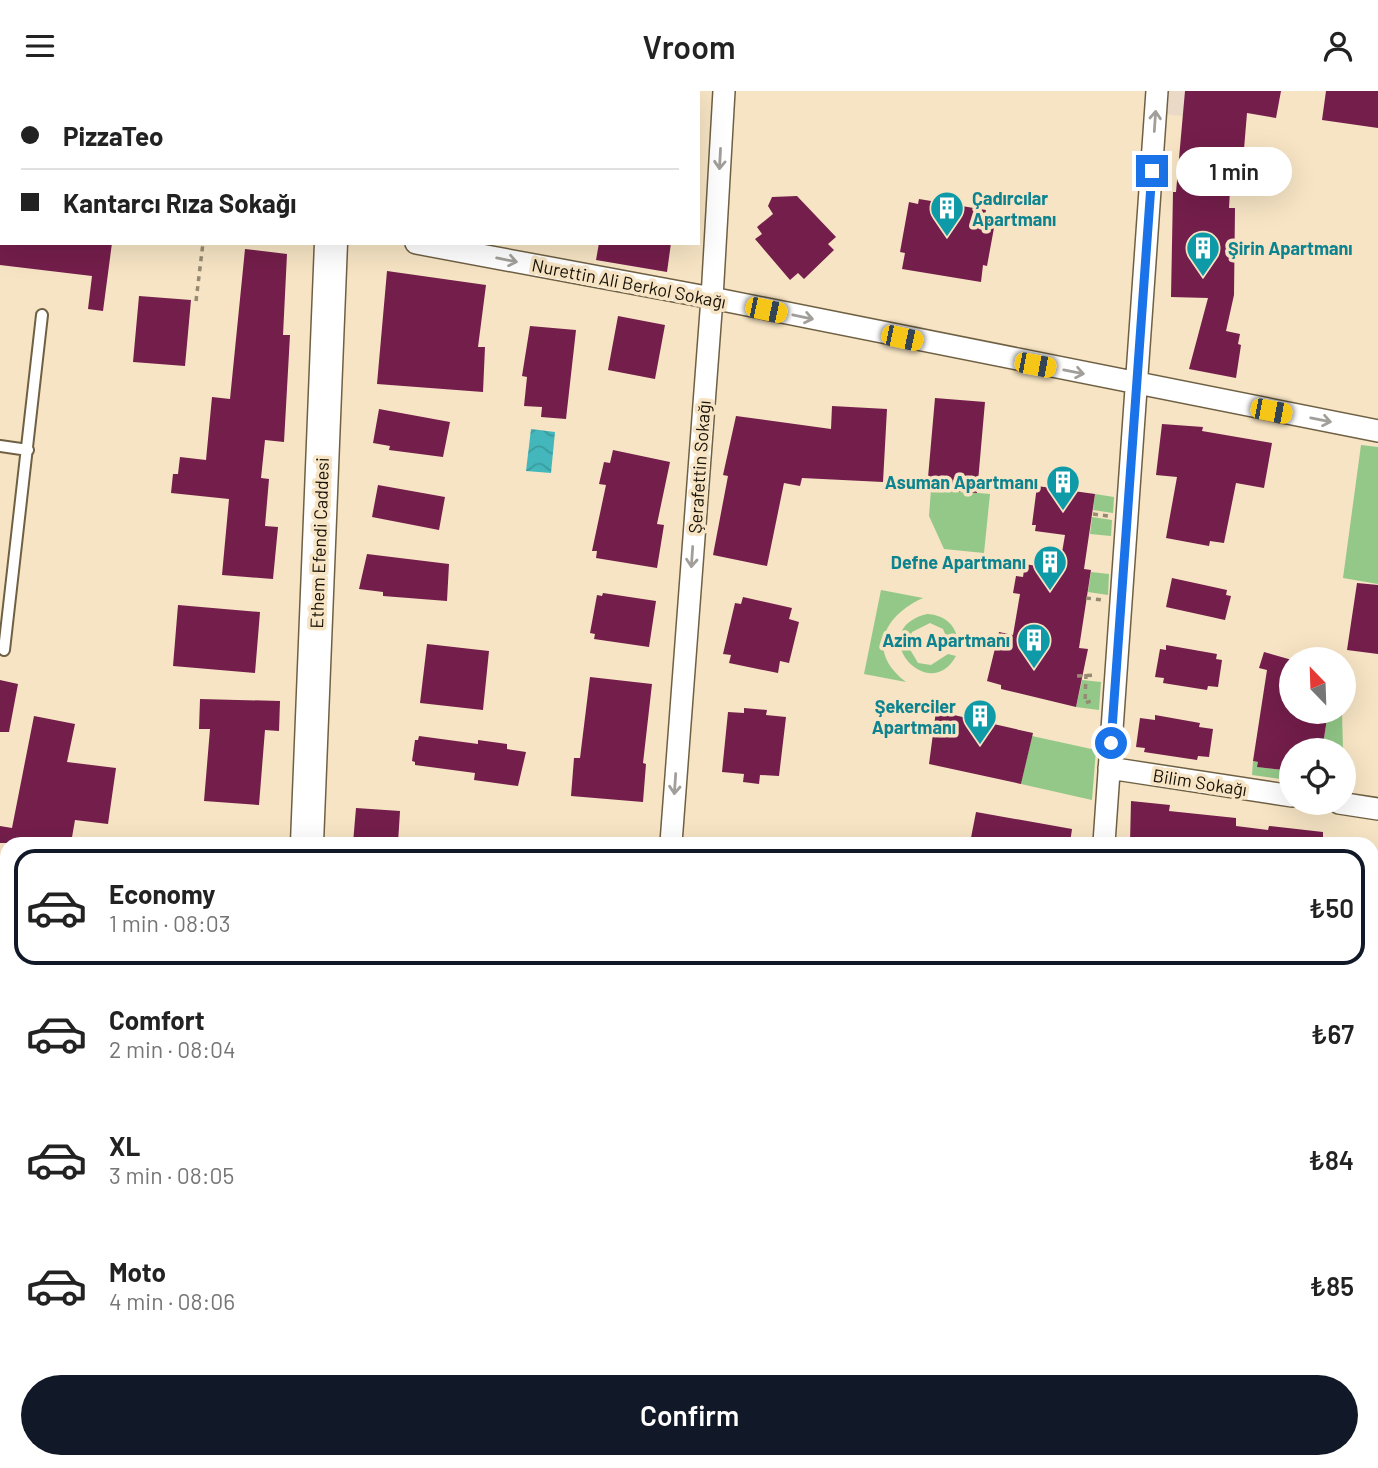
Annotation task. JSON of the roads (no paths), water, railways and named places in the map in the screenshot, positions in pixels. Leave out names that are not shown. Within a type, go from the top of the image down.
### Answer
[{"type":"main road","name":"Ethem Efendi Caddesi","points":[[307,837],[331,245]]},
{"type":"street","name":"Şerafettin Sokağı","points":[[671,837],[712,298],[724,91]]},
{"type":"street","points":[[1104,837],[1157,91]]},
{"type":"street","name":"Nurettin Ali Berkol Sokağı","points":[[427,245],[712,298],[1378,431]]},
{"type":"street","name":"Bilim Sokağı","points":[[1109,768],[1279,794]]},
{"type":"street","points":[[1356,806],[1378,809]]},
{"type":"lane","points":[[4,650],[42,315]]},
{"type":"lane","points":[[0,446],[27,450]]},
{"type":"water","points":[[531,429],[555,432],[551,473],[526,471]]},
{"type":"place","name":"Çadırcılar Apartmanı","points":[[947,238]]},
{"type":"place","name":"Şirin Apartmanı","points":[[1203,278]]},
{"type":"place","name":"Asuman Apartmanı","points":[[1063,512]]},
{"type":"place","name":"Defne Apartmanı","points":[[1050,592]]},
{"type":"place","name":"Azim Apartmanı","points":[[1034,670]]},
{"type":"place","name":"Şekerciler Apartmanı","points":[[980,746]]}]
